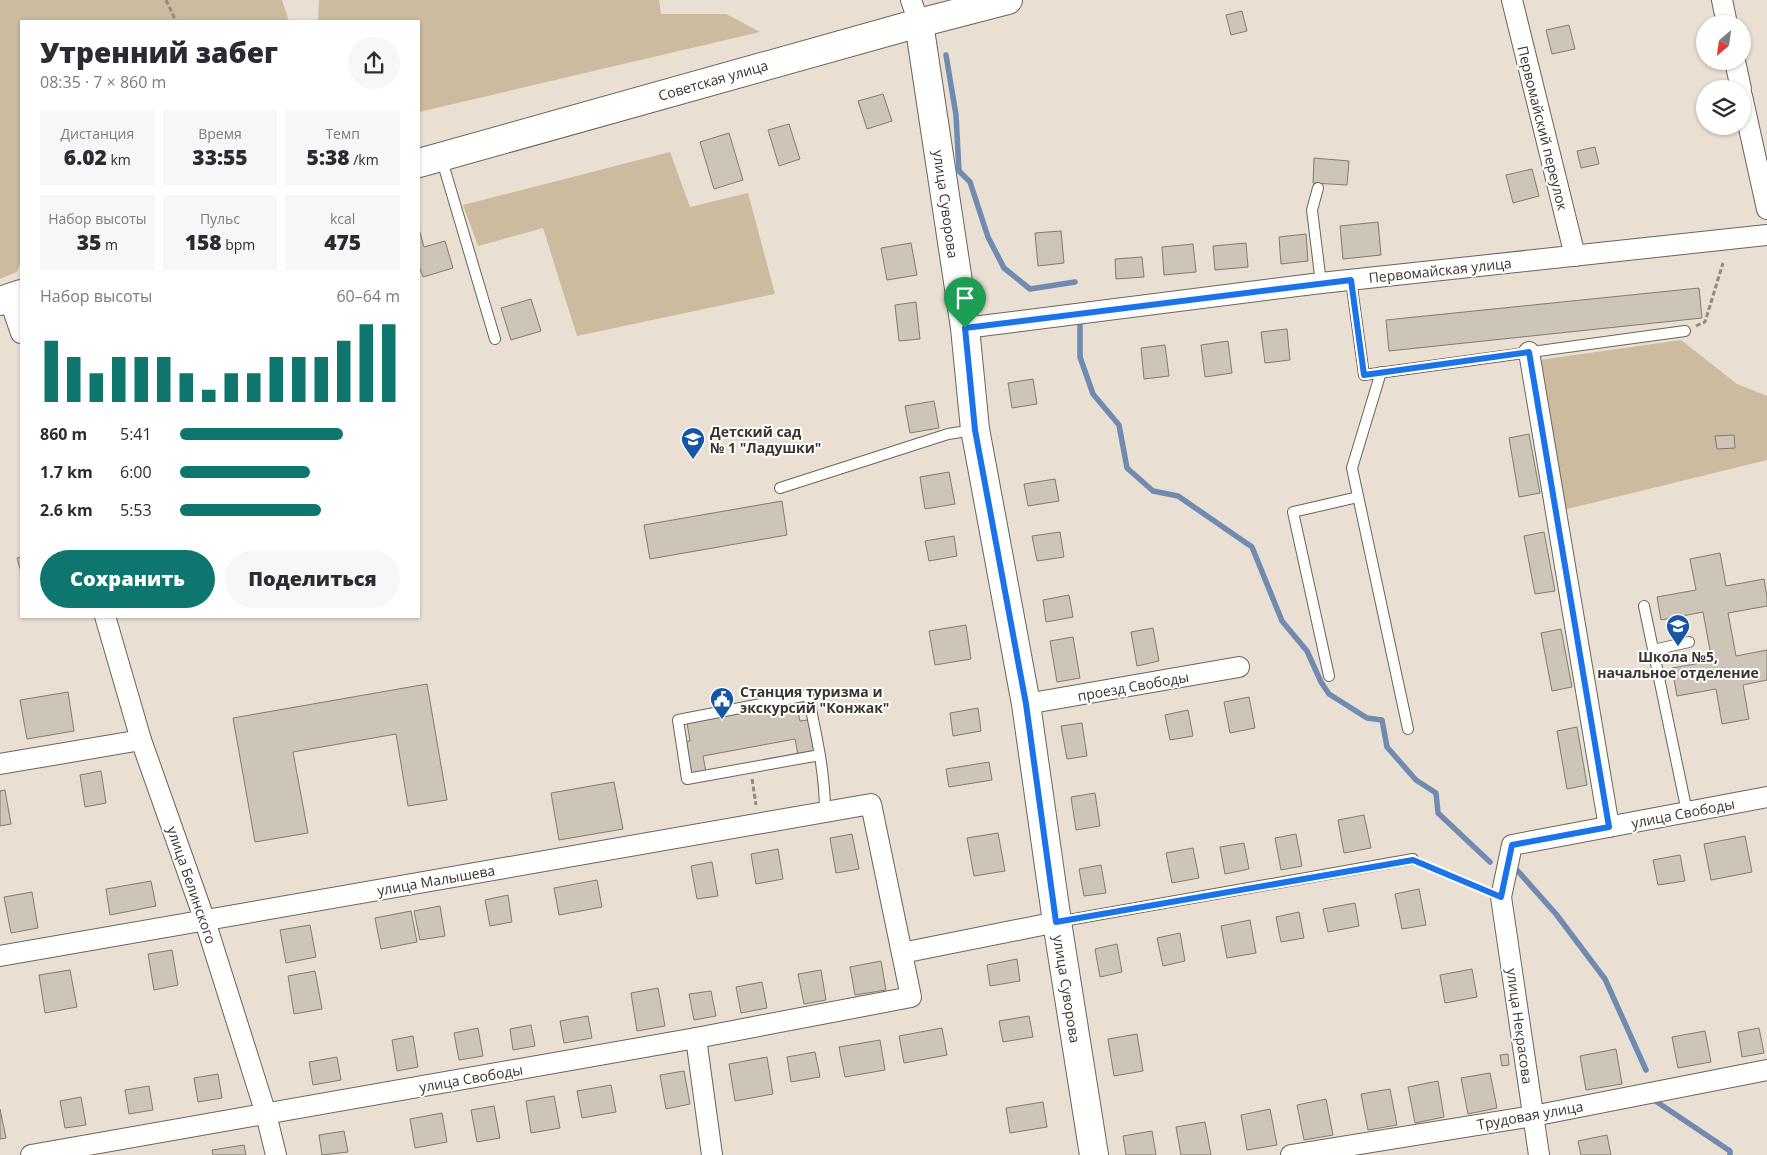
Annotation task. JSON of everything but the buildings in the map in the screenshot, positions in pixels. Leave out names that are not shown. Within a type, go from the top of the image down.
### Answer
[{"type":"main road","name":"Советская улица","points":[[430,159],[915,12],[1008,0]]},
{"type":"main road","name":"улица Суворова","points":[[915,12],[965,328],[975,430],[1026,704],[1056,922],[1094,1155]]},
{"type":"street","name":"Первомайский переулок","points":[[1512,0],[1575,256]]},
{"type":"street","points":[[1722,0],[1725,15]]},
{"type":"street","points":[[1751,135],[1767,209]]},
{"type":"street","name":"Первомайская улица","points":[[965,328],[1321,283],[1767,235]]},
{"type":"street","points":[[10,298],[20,330]]},
{"type":"street","points":[[1529,352],[1609,827]]},
{"type":"street","name":"улица Белинского","points":[[106,618],[141,740],[205,921],[266,1114],[276,1155]]},
{"type":"street","name":"проезд Свободы","points":[[1026,704],[1239,667]]},
{"type":"street","points":[[0,764],[141,740]]},
{"type":"street","name":"улица Свободы","points":[[1501,897],[1512,845],[1767,797]]},
{"type":"street","name":"улица Малышева","points":[[0,956],[871,804],[902,953]]},
{"type":"street","name":"улица Некрасова","points":[[1501,897],[1539,1155]]},
{"type":"street","points":[[902,953],[1056,922]]},
{"type":"street","name":"улица Свободы","points":[[31,1155],[696,1038],[911,997],[902,953]]},
{"type":"street","points":[[696,1038],[712,1155]]},
{"type":"street","name":"Трудовая улица","points":[[1291,1155],[1532,1116],[1767,1070]]},
{"type":"lane","points":[[430,159],[495,339]]},
{"type":"lane","points":[[1318,188],[1312,210],[1321,283]]},
{"type":"lane","points":[[1351,280],[1364,375],[1685,331]]},
{"type":"lane","points":[[1380,372],[1352,468],[1408,729]]},
{"type":"lane","points":[[780,488],[948,434],[975,430]]},
{"type":"lane","points":[[1329,676],[1294,512],[1358,497]]},
{"type":"lane","points":[[1644,606],[1687,812]]},
{"type":"lane","points":[[1653,650],[1689,642]]},
{"type":"lane","points":[[820,755],[687,780],[678,720],[808,694],[820,755],[826,812]]},
{"type":"lane","points":[[1056,922],[1413,860]]},
{"type":"path","points":[[166,0],[176,20]]},
{"type":"path","points":[[1685,331],[1705,322],[1724,263]]},
{"type":"path","points":[[750,769],[759,824]]},
{"type":"path","points":[[1413,860],[1501,897]]},
{"type":"shaded area","points":[[0,0],[282,0],[289,20],[20,20],[20,264],[17,272],[0,279]]},
{"type":"shaded area","points":[[319,0],[659,0],[661,14],[726,14],[760,32],[420,112],[420,20],[318,20]]},
{"type":"shaded area","points":[[670,152],[690,207],[748,193],[775,294],[577,336],[543,228],[478,246],[463,205]]},
{"type":"shaded area","points":[[1681,340],[1737,384],[1767,396],[1767,460],[1559,511],[1539,360]]},
{"type":"waterway","points":[[946,55],[956,115],[959,171],[970,182],[988,237],[1004,268],[1030,289],[1075,282]]},
{"type":"waterway","points":[[1080,323],[1080,357],[1093,394],[1119,425],[1127,468],[1153,491],[1178,496],[1252,547],[1282,621],[1307,651],[1321,682],[1329,694],[1367,718],[1382,720],[1387,747],[1416,780],[1436,793],[1438,813],[1490,862]]},
{"type":"waterway","points":[[1516,869],[1556,914],[1605,979],[1646,1070]]},
{"type":"waterway","points":[[1654,1100],[1730,1151],[1730,1155]]},
{"type":"place","name":"Детский сад № 1 \"Ладушки\"","points":[[693,460]]},
{"type":"place","name":"Школа №5, начальное отделение","points":[[1678,647]]},
{"type":"place","name":"Станция туризма и экскурсий \"Конжак\"","points":[[722,720]]},
{"type":"route","points":[[1351,280],[1364,375],[1529,352],[1609,827],[1512,845],[1501,897],[1413,860],[1056,922],[1026,704],[975,430],[965,328],[1351,280]]}]
